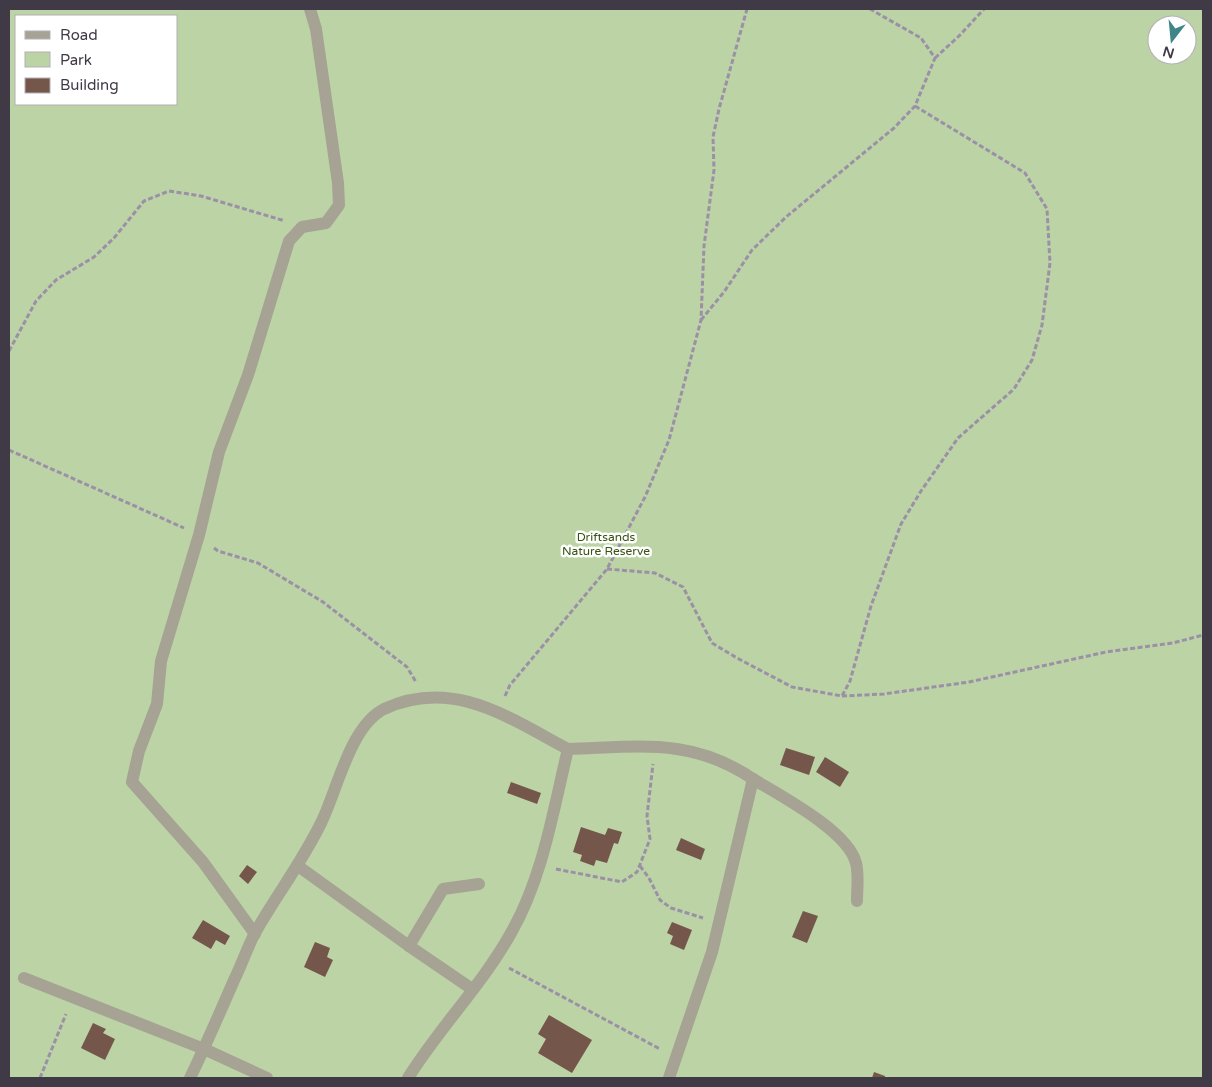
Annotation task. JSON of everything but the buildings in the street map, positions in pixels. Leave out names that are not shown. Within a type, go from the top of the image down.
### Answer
[{"type":"street","points":[[255,934],[203,862],[132,782],[139,751],[157,704],[161,661],[199,535],[219,452],[248,375],[289,241],[302,227],[326,223],[339,205],[338,183],[316,29],[310,9]]},
{"type":"street","points":[[190,1078],[255,934],[298,866],[321,823],[358,736],[369,721],[382,710],[398,704],[425,698],[444,697],[466,700],[496,711],[568,749],[674,747],[698,752],[734,766],[798,806],[842,840],[853,854],[856,864],[857,901]]},
{"type":"street","points":[[408,1078],[494,960],[519,918],[539,866],[568,749]]},
{"type":"street","points":[[669,1078],[712,952],[753,779]]},
{"type":"street","points":[[298,866],[472,989]]},
{"type":"street","points":[[409,946],[443,889],[479,884]]},
{"type":"street","points":[[24,978],[204,1049],[267,1078]]},
{"type":"path","points":[[496,711],[510,686],[607,569],[644,497],[669,440],[701,320],[704,246],[714,170],[713,137],[747,9]]},
{"type":"path","points":[[870,9],[920,38],[935,58]]},
{"type":"path","points":[[701,320],[724,292],[752,250],[786,217],[894,128],[915,106],[935,58],[984,9]]},
{"type":"path","points":[[842,696],[850,681],[871,606],[901,524],[921,491],[958,438],[1014,389],[1032,360],[1042,325],[1050,263],[1047,209],[1024,172],[915,106]]},
{"type":"path","points":[[9,350],[36,301],[56,280],[94,257],[114,238],[144,201],[169,191],[210,199],[302,227]]},
{"type":"path","points":[[9,450],[199,535],[218,551],[258,564],[323,602],[407,667],[425,698]]},
{"type":"path","points":[[607,569],[655,573],[683,587],[712,643],[736,658],[792,687],[842,696],[884,694],[969,682],[1106,652],[1173,643],[1203,635]]},
{"type":"path","points":[[539,866],[622,882],[637,872],[650,839],[647,816],[654,746]]},
{"type":"path","points":[[640,866],[649,878],[660,900],[671,908],[720,923]]},
{"type":"path","points":[[494,960],[637,1038],[676,1057]]},
{"type":"path","points":[[40,1078],[73,998]]},
{"type":"green space","name":"Driftsands Nature Reserve","points":[[9,9],[1203,9],[1203,1078],[9,1078]]}]
